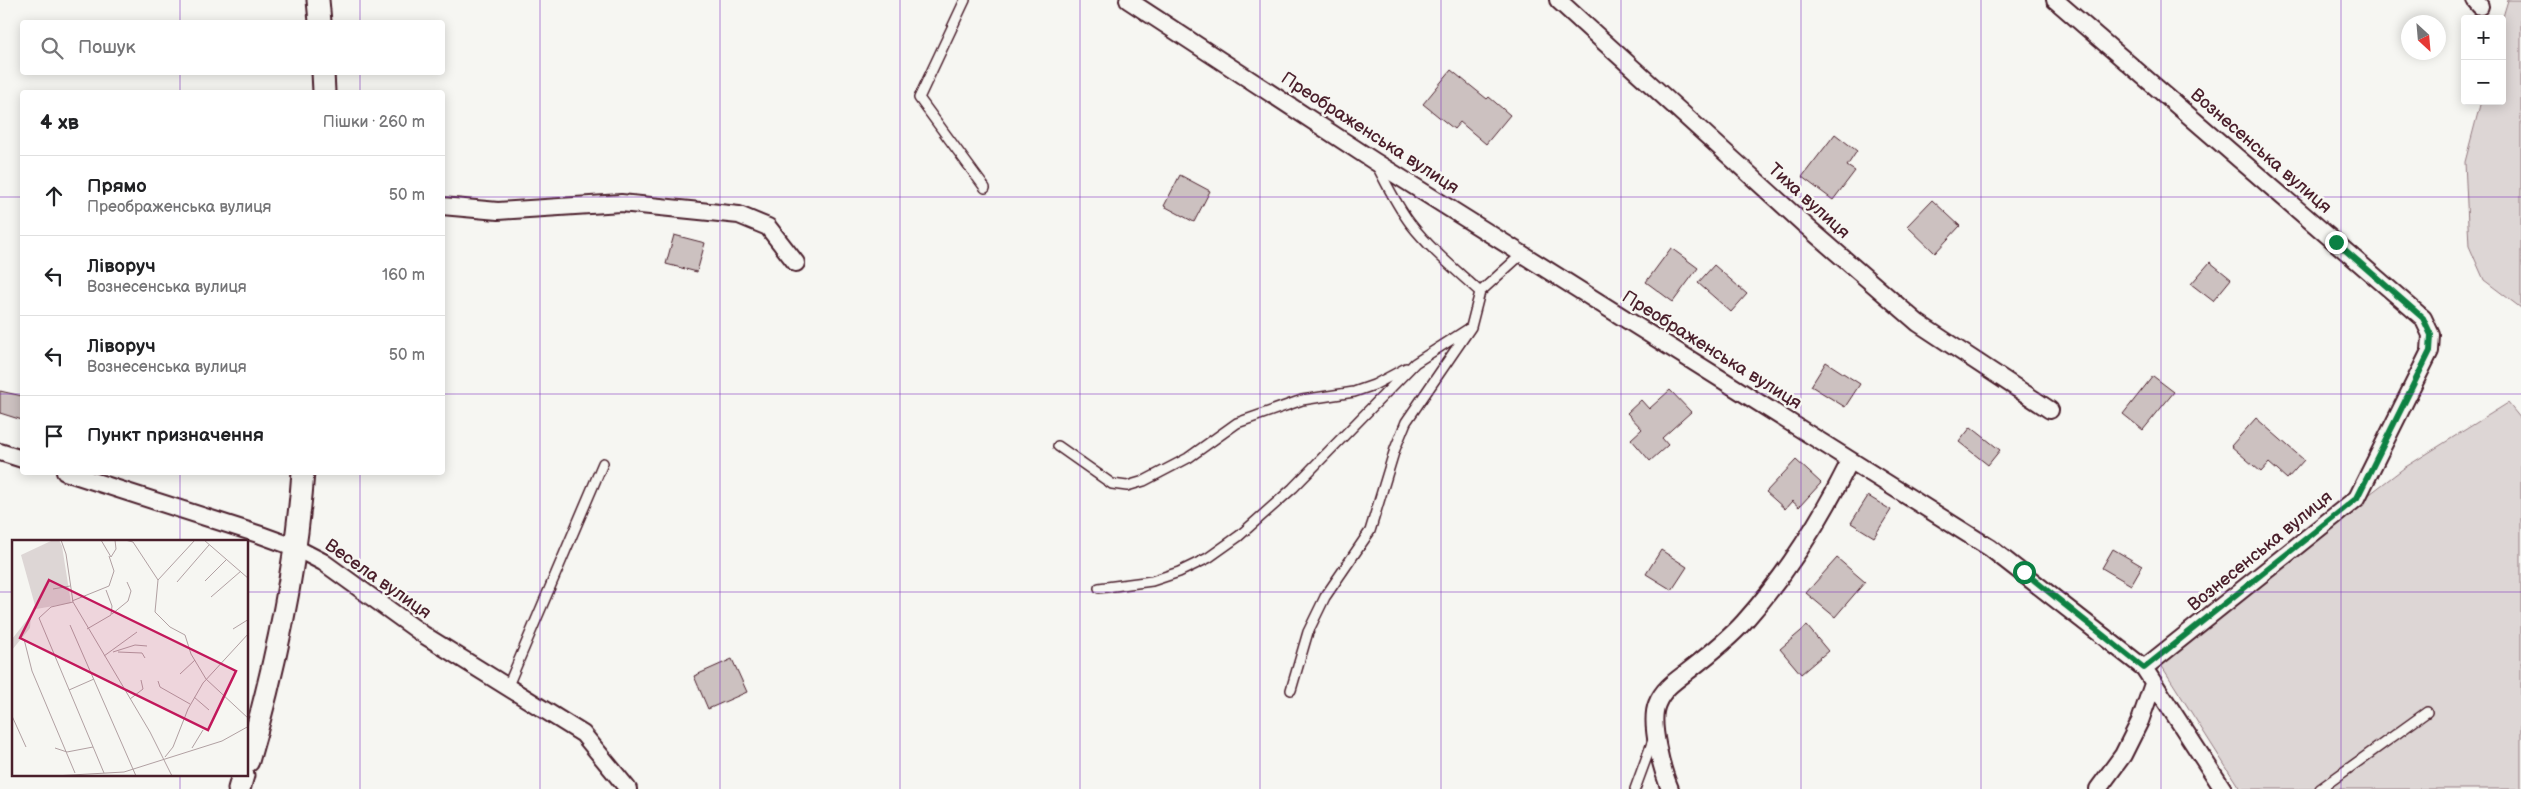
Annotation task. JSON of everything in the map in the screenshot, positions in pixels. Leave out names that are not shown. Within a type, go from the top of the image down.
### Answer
[{"type":"street","points":[[318,0],[320,20]]},
{"type":"street","name":"Преображенська вулиця","points":[[1128,0],[1374,161],[1990,548],[2144,668],[2223,789]]},
{"type":"street","name":"Тиха вулиця","points":[[1558,0],[1805,226],[1918,323],[2050,410]]},
{"type":"street","name":"Вознесенська вулиця","points":[[2055,0],[2423,318],[2431,335],[2430,351],[2357,498],[2144,668]]},
{"type":"street","points":[[323,75],[324,90]]},
{"type":"street","points":[[445,206],[498,212],[621,203],[739,215],[768,227],[796,263]]},
{"type":"street","points":[[0,452],[20,458]]},
{"type":"street","points":[[1670,789],[1662,771],[1656,733],[1656,705],[1670,684],[1687,672],[1743,623],[1785,570],[1831,500],[1850,461]]},
{"type":"street","name":"Весела вулиця","points":[[74,475],[294,547],[323,562],[424,635],[583,734],[628,789]]},
{"type":"street","points":[[249,757],[264,704],[286,600],[303,475]]},
{"type":"street","points":[[2098,789],[2123,755],[2140,721],[2153,684]]},
{"type":"street","points":[[239,789],[243,776]]},
{"type":"lane","points":[[964,0],[919,98],[985,188]]},
{"type":"lane","points":[[1374,161],[1410,223],[1429,244],[1480,292]]},
{"type":"lane","points":[[1291,690],[1308,632],[1325,597],[1370,531],[1394,449],[1406,422],[1471,327],[1480,292],[1522,254]]},
{"type":"lane","points":[[1058,446],[1112,484],[1127,486],[1144,481],[1188,458],[1237,423],[1302,400],[1354,392],[1374,385],[1414,363],[1471,327]]},
{"type":"lane","points":[[1099,588],[1152,581],[1179,572],[1208,558],[1239,536],[1293,488],[1414,363]]},
{"type":"lane","points":[[507,688],[603,462]]},
{"type":"lane","points":[[2320,789],[2427,712]]},
{"type":"lane","points":[[1635,789],[1656,733]]},
{"type":"shaded area","points":[[2508,0],[2521,0],[2521,308],[2484,280],[2469,246],[2465,162],[2480,105],[2506,105],[2506,15],[2504,15]]},
{"type":"shaded area","points":[[2508,403],[2521,419],[2521,789],[2240,789],[2156,657],[2404,468]]},
{"type":"building","points":[[1451,70],[1487,99],[1489,97],[1510,115],[1486,144],[1460,122],[1454,129],[1423,104]]},
{"type":"building","points":[[1835,134],[1857,151],[1847,166],[1855,171],[1833,200],[1802,177]]},
{"type":"building","points":[[1180,175],[1210,191],[1194,222],[1164,206]]},
{"type":"building","points":[[1932,200],[1960,226],[1935,253],[1907,226]]},
{"type":"building","points":[[674,235],[705,243],[697,272],[666,264]]},
{"type":"building","points":[[1671,248],[1698,268],[1673,302],[1646,282]]},
{"type":"building","points":[[2210,262],[2231,279],[2213,301],[2191,284]]},
{"type":"building","points":[[1714,265],[1747,294],[1731,312],[1698,283]]},
{"type":"building","points":[[1826,362],[1860,384],[1845,407],[1811,386]]},
{"type":"building","points":[[2153,376],[2174,392],[2143,430],[2123,414]]},
{"type":"building","points":[[1670,390],[1691,412],[1662,438],[1668,445],[1650,461],[1631,439],[1642,429],[1627,413],[1641,400],[1649,409]]},
{"type":"building","points":[[0,391],[20,396],[20,419],[0,413]]},
{"type":"building","points":[[2256,418],[2304,460],[2287,479],[2269,463],[2261,472],[2231,446]]},
{"type":"building","points":[[1971,427],[2000,450],[1988,465],[1959,442]]},
{"type":"building","points":[[1796,460],[1821,483],[1799,507],[1792,501],[1785,509],[1766,492]]},
{"type":"building","points":[[1868,496],[1891,510],[1874,537],[1851,523]]},
{"type":"building","points":[[2113,549],[2142,566],[2131,585],[2102,568]]},
{"type":"building","points":[[1661,550],[1687,567],[1672,590],[1646,574]]},
{"type":"building","points":[[1837,558],[1865,582],[1835,617],[1806,593]]},
{"type":"building","points":[[1807,626],[1828,651],[1801,674],[1780,649]]},
{"type":"building","points":[[732,659],[747,692],[708,709],[694,676]]},
{"type":"route","points":[[2024,572],[2144,668],[2357,498],[2430,351],[2431,335],[2423,318],[2336,242]]}]
